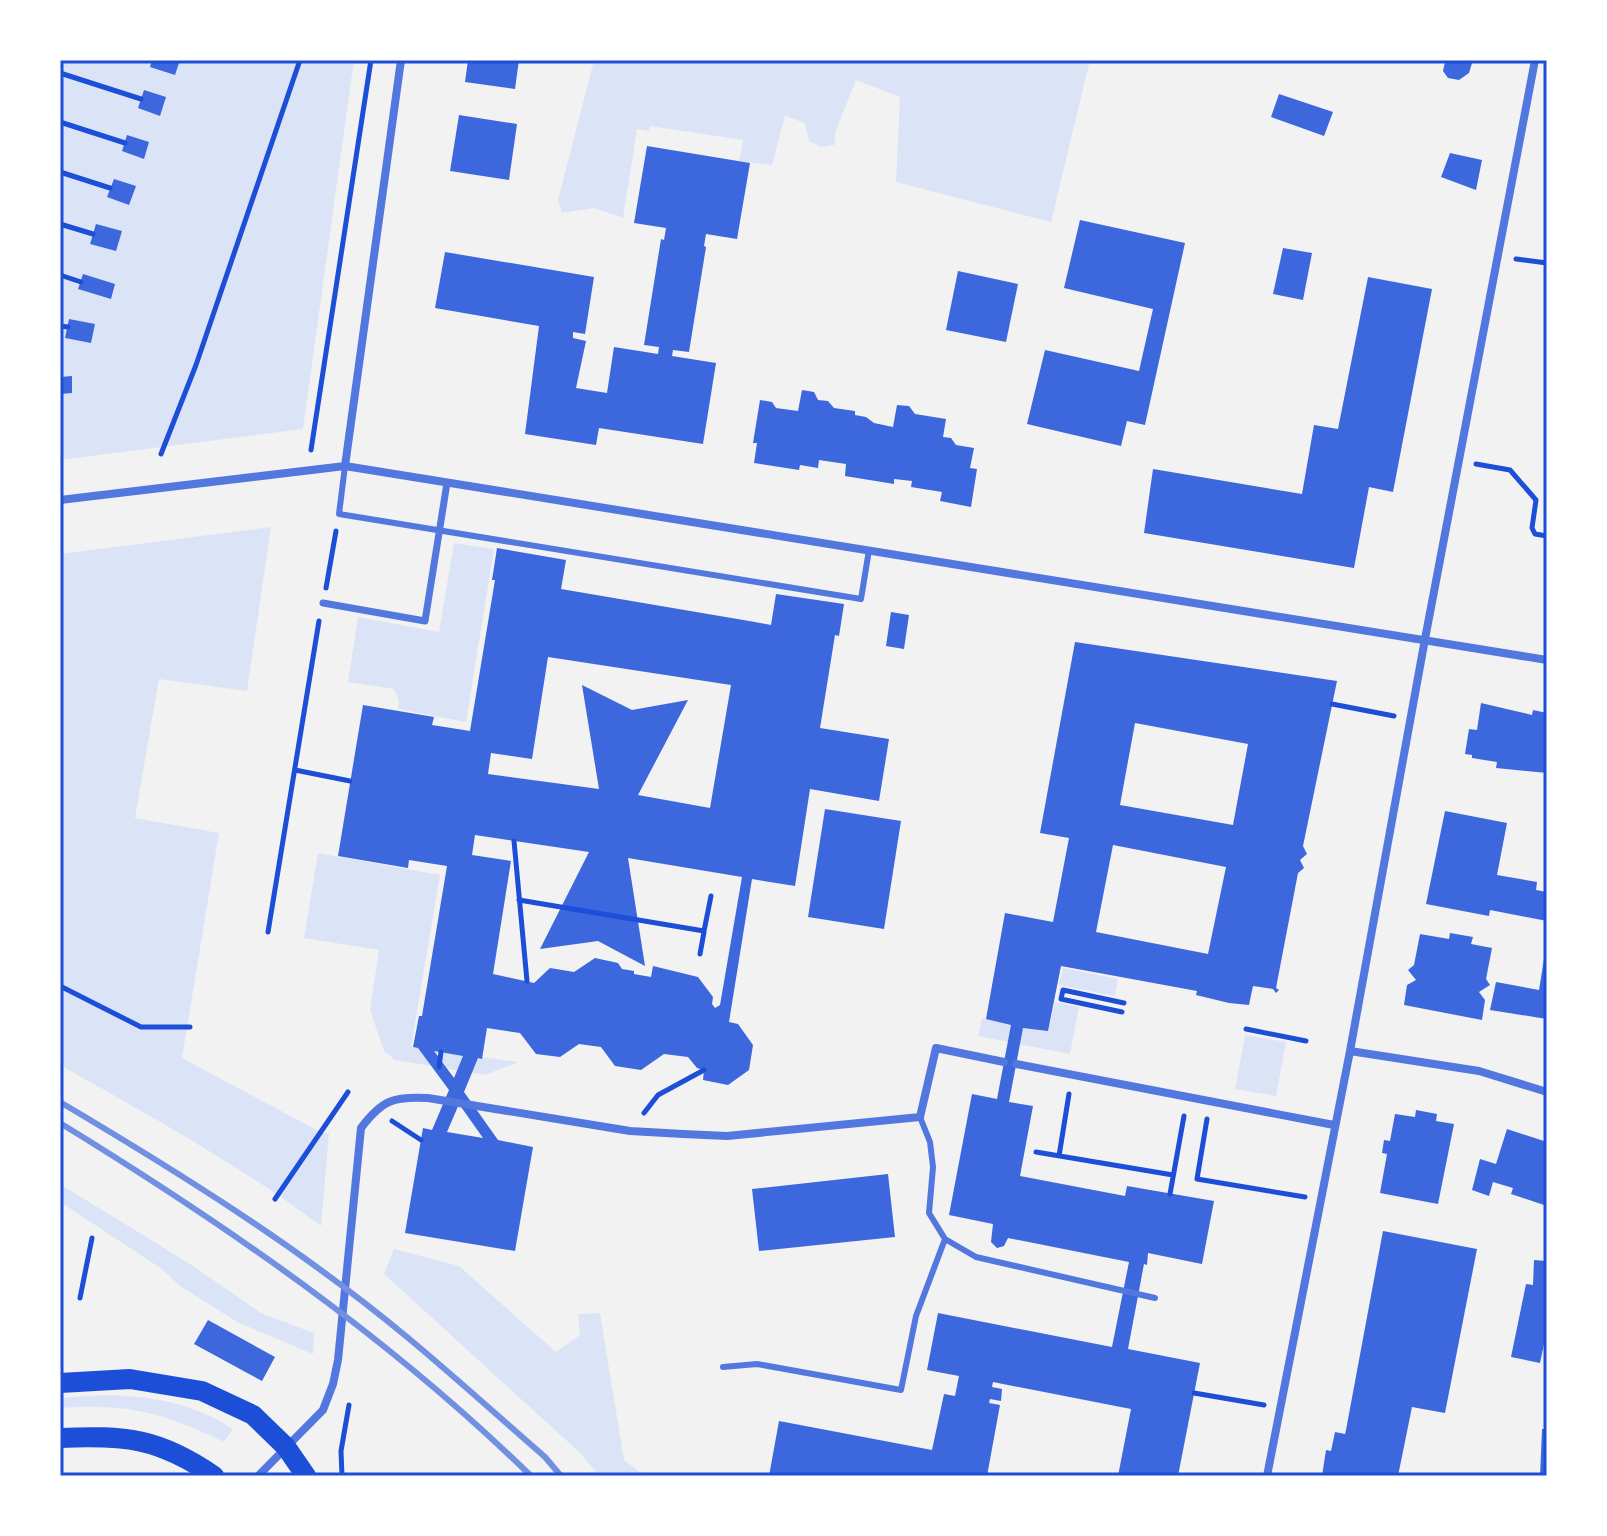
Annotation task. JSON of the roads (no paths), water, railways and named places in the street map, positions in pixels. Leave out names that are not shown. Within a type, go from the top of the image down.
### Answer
[{"type":"main road","points":[[60,1383],[130,1379],[202,1391],[253,1415],[286,1447],[306,1476]]},
{"type":"main road","points":[[60,1438],[123,1438],[153,1443],[214,1476]]},
{"type":"street","points":[[345,466],[401,60]]},
{"type":"street","points":[[1267,1476],[1350,1051],[1535,60]]},
{"type":"street","points":[[60,500],[345,466],[1547,660]]},
{"type":"street","points":[[323,603],[425,621],[447,483]]},
{"type":"street","points":[[258,1476],[323,1410],[333,1384],[361,1128],[375,1109],[399,1097],[428,1098],[630,1131],[727,1136],[920,1117],[936,1048],[1004,1062]]},
{"type":"street","points":[[1350,1051],[1479,1071],[1547,1092]]},
{"type":"street","points":[[1016,1064],[1334,1125]]},
{"type":"lane","points":[[345,466],[339,514],[861,599],[869,550]]},
{"type":"lane","points":[[920,1117],[932,1155],[929,1213],[945,1239],[976,1257],[1155,1298]]},
{"type":"lane","points":[[723,1367],[757,1364],[901,1390],[916,1316],[945,1239]]},
{"type":"railway","points":[[60,1102],[194,1184],[325,1273],[442,1367],[545,1457],[561,1476]]},
{"type":"railway","points":[[60,1123],[185,1202],[306,1286],[422,1377],[531,1476]]}]
